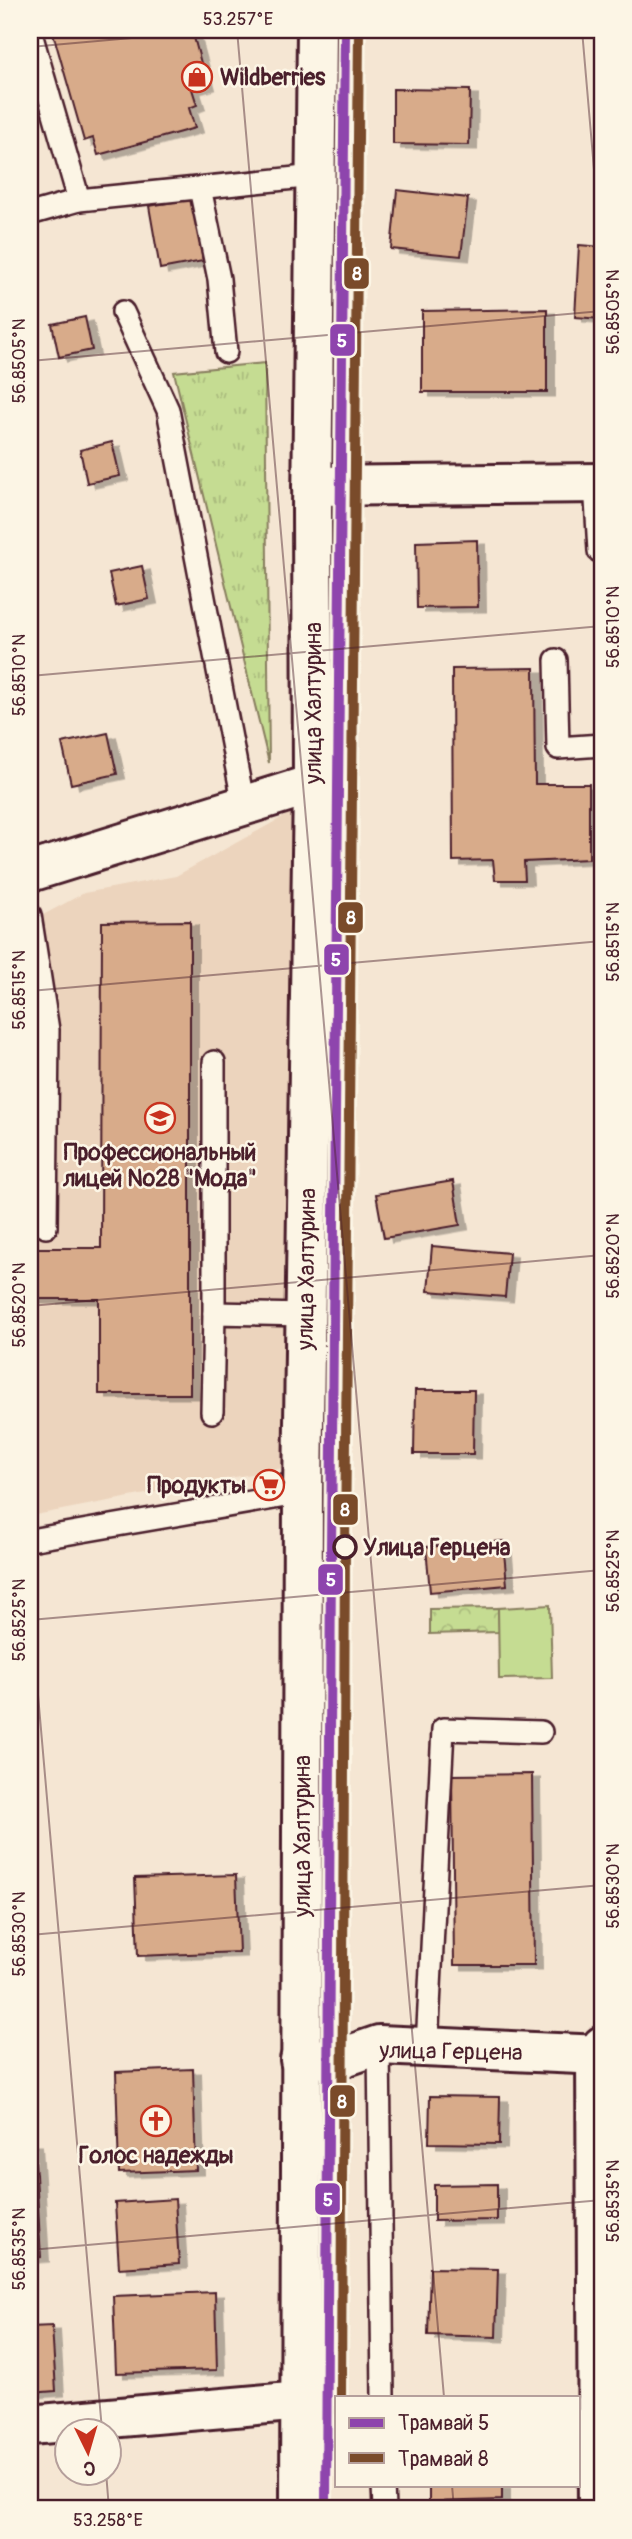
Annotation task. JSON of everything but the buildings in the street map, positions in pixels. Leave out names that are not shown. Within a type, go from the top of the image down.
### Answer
[{"type":"street","name":"улица Халтурина","points":[[300,2509],[303,1493],[313,784],[312,486],[317,30]]},
{"type":"street","points":[[312,486],[599,483]]},
{"type":"street","points":[[30,872],[313,784]]},
{"type":"street","name":"улица Герцена","points":[[300,2060],[344,2057],[379,2045],[600,2052]]},
{"type":"street","points":[[598,2509],[600,2052]]},
{"type":"street","points":[[30,2425],[302,2401]]},
{"type":"lane","points":[[30,30],[79,200]]},
{"type":"lane","points":[[30,215],[79,200],[315,176]]},
{"type":"lane","points":[[200,188],[219,279],[226,352]]},
{"type":"lane","points":[[123,312],[168,410],[244,806]]},
{"type":"lane","points":[[599,483],[599,551],[602,552]]},
{"type":"lane","points":[[556,660],[558,748],[602,745]]},
{"type":"lane","points":[[30,915],[48,1030],[46,1227]]},
{"type":"lane","points":[[212,1412],[214,1062]]},
{"type":"lane","points":[[214,1313],[306,1315]]},
{"type":"lane","points":[[30,1540],[303,1493]]},
{"type":"lane","points":[[427,2047],[443,1729],[541,1732]]},
{"type":"lane","points":[[379,2045],[383,2396]]},
{"type":"lane","points":[[383,2486],[384,2509]]},
{"type":"shaded area","name":"Профессиональный лицей №28 \"Мода\"","points":[[292,812],[288,1467],[30,1516],[30,922],[84,893],[176,876]]},
{"type":"green space","points":[[265,363],[269,763],[174,372]]},
{"type":"green space","points":[[550,1605],[552,1678],[499,1679],[498,1608]]},
{"type":"green space","points":[[498,1608],[499,1632],[430,1634],[430,1609]]},
{"type":"tram line","name":"5","points":[[326,2509],[331,1549],[345,30]]},
{"type":"tram line","name":"8","points":[[341,2396],[345,1549],[359,30]]},
{"type":"place","name":"Wildberries","points":[[197,77]]},
{"type":"place","name":"Профессиональный лицей №28 \"Мода\"","points":[[160,1118]]},
{"type":"place","name":"Продукты","points":[[269,1485]]},
{"type":"place","name":"Улица Герцена","points":[[345,1547]]},
{"type":"place","name":"Голос надежды","points":[[156,2121]]}]
